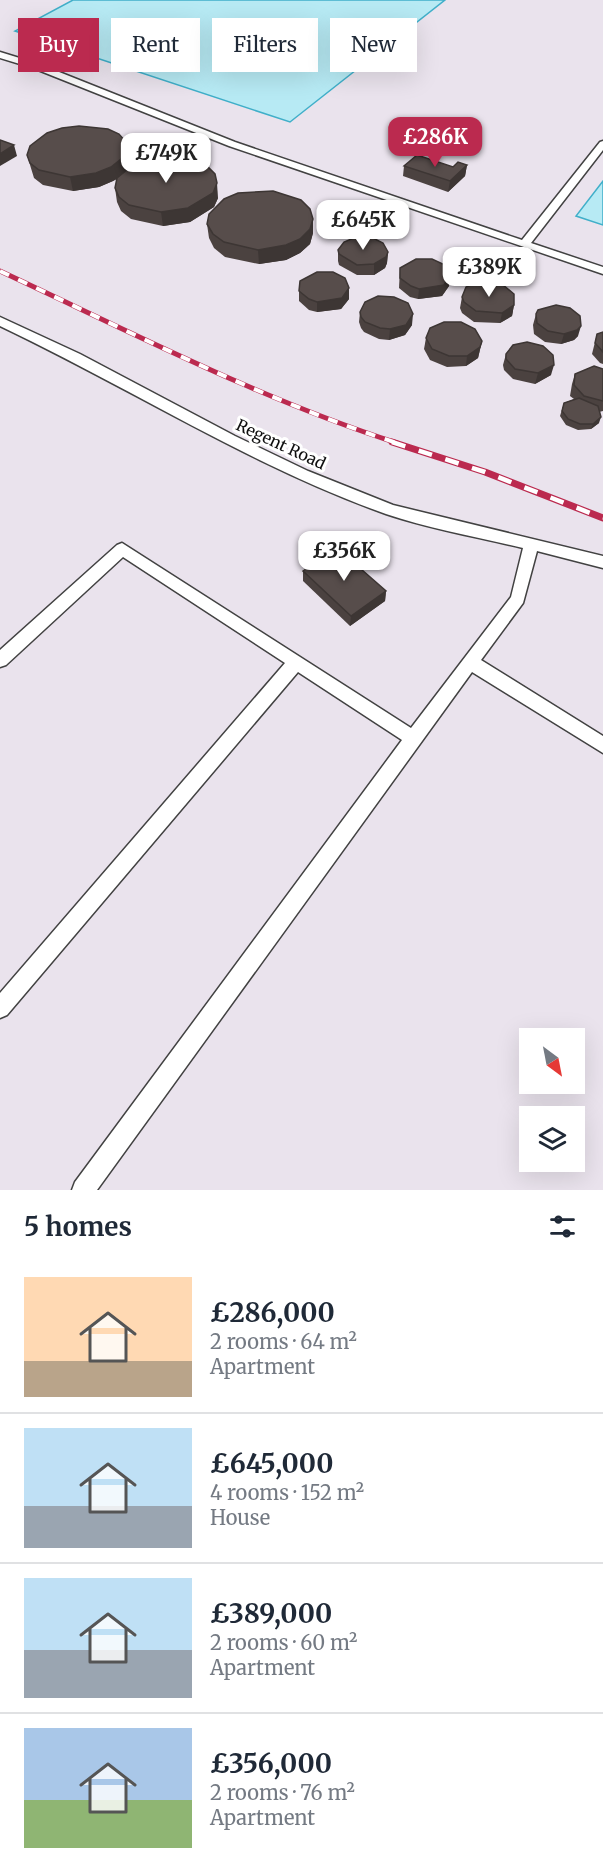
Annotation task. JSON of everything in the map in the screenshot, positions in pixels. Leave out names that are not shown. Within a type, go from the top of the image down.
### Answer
[{"type":"lane","points":[[0,55],[36,66],[232,144],[603,271]]},
{"type":"lane","points":[[524,244],[603,144]]},
{"type":"lane","name":"Regent Road","points":[[0,321],[76,357],[230,440],[303,474],[390,510],[603,562]]},
{"type":"lane","points":[[82,1190],[413,738],[518,599],[531,546]]},
{"type":"lane","points":[[0,660],[122,549],[413,738]]},
{"type":"lane","points":[[0,1008],[296,662]]},
{"type":"lane","points":[[470,662],[603,745]]},
{"type":"shaded area","points":[[0,0],[603,0],[603,1190],[0,1190]]},
{"type":"water","points":[[73,0],[445,0],[417,22],[417,18],[330,18],[330,72],[354,72],[290,122],[139,72],[200,72],[200,18],[111,18],[111,63],[99,59],[99,18],[39,18]]},
{"type":"water","points":[[603,181],[603,225],[576,216]]},
{"type":"building","points":[[79,126],[108,129],[119,134],[126,142],[126,151],[121,159],[111,167],[96,173],[70,177],[39,170],[30,163],[27,155],[30,146],[47,133]]},
{"type":"building","points":[[0,140],[14,145],[0,154]]},
{"type":"building","points":[[417,155],[453,167],[458,162],[467,165],[450,181],[404,166]]},
{"type":"building","points":[[182,157],[207,166],[215,174],[217,183],[213,193],[188,208],[161,212],[129,205],[119,197],[115,188],[117,178],[133,165],[148,159]]},
{"type":"building","points":[[273,191],[301,200],[310,209],[313,219],[310,229],[300,239],[286,245],[258,250],[224,242],[213,234],[207,224],[209,214],[224,199],[238,193]]},
{"type":"building","points":[[356,237],[371,237],[383,243],[388,252],[386,257],[374,264],[357,265],[339,254],[338,250],[344,242]]},
{"type":"building","points":[[416,259],[432,259],[445,265],[450,275],[444,285],[419,289],[400,278],[400,268]]},
{"type":"building","points":[[317,272],[333,272],[345,278],[349,288],[342,298],[317,302],[299,291],[300,281]]},
{"type":"building","points":[[478,282],[503,285],[514,294],[514,305],[502,313],[476,311],[464,302],[462,297],[466,287]]},
{"type":"building","points":[[378,296],[394,297],[408,303],[413,314],[406,325],[390,329],[365,322],[360,312],[365,302]]},
{"type":"building","points":[[556,305],[570,308],[580,316],[581,326],[577,330],[564,334],[548,331],[537,323],[538,310]]},
{"type":"building","points":[[444,322],[461,322],[475,329],[482,341],[480,347],[467,356],[449,356],[432,349],[426,338],[430,328]]},
{"type":"building","points":[[603,332],[603,352],[595,343],[597,334]]},
{"type":"building","points":[[527,342],[543,346],[553,355],[554,365],[538,373],[515,369],[506,359],[506,354],[513,345]]},
{"type":"building","points":[[594,366],[603,369],[603,401],[584,396],[574,385],[575,374]]},
{"type":"building","points":[[579,398],[598,406],[601,417],[593,424],[580,424],[568,419],[562,411],[564,403]]},
{"type":"building","points":[[337,548],[386,591],[351,616],[303,571]]},
{"type":"railway","points":[[0,271],[246,385],[397,443]]},
{"type":"railway","points":[[392,442],[485,472],[603,518]]}]
